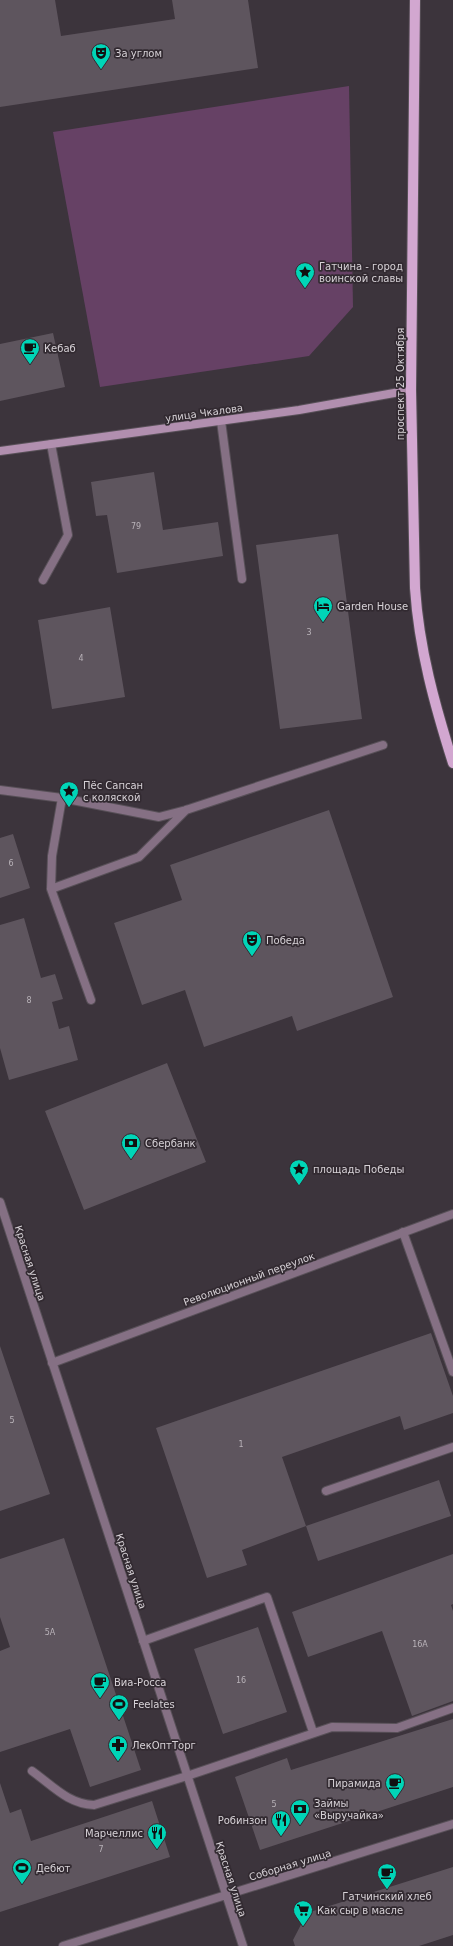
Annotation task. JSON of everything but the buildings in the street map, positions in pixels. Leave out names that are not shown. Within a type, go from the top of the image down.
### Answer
[{"type":"main road","name":"проспект 25 Октября","points":[[415,0],[411,390],[413,545],[417,619],[430,682],[453,763]]},
{"type":"main road","name":"улица Чкалова","points":[[0,451],[299,410],[411,390]]},
{"type":"street","points":[[221,421],[242,579]]},
{"type":"street","points":[[43,580],[68,535],[51,444]]},
{"type":"street","points":[[0,790],[62,798],[159,817],[186,810],[383,745]]},
{"type":"street","points":[[62,798],[52,856],[51,889],[91,1000]]},
{"type":"street","points":[[51,889],[139,857],[186,810]]},
{"type":"street","name":"Красная улица","points":[[0,1202],[4,1225],[52,1363],[243,1946]]},
{"type":"street","name":"Революционный переулок","points":[[52,1363],[453,1214]]},
{"type":"street","points":[[403,1232],[453,1372]]},
{"type":"street","points":[[326,1491],[453,1447]]},
{"type":"street","points":[[143,1641],[267,1597],[313,1732]]},
{"type":"street","points":[[32,1771],[68,1798],[80,1804],[94,1805],[187,1776],[313,1732],[332,1727],[397,1728],[453,1708]]},
{"type":"street","name":"Соборная улица","points":[[63,1946],[453,1824]]},
{"type":"shaded area","points":[[349,86],[353,307],[309,356],[100,387],[53,132]]},
{"type":"place","name":"За углом","points":[[101,70]]},
{"type":"place","name":"Гатчина - город воинской славы","points":[[305,289]]},
{"type":"place","name":"Кебаб","points":[[30,365]]},
{"type":"place","name":"Garden House","points":[[323,623]]},
{"type":"place","name":"Пёс Сапсан с коляской","points":[[69,808]]},
{"type":"place","name":"Победа","points":[[252,957]]},
{"type":"place","name":"Сбербанк","points":[[131,1160]]},
{"type":"place","name":"площадь Победы","points":[[299,1186]]},
{"type":"place","name":"Виа-Росса","points":[[100,1699]]},
{"type":"place","name":"Feelates","points":[[119,1721]]},
{"type":"place","name":"ЛекОптТорг","points":[[118,1762]]},
{"type":"place","name":"Пирамида","points":[[395,1800]]},
{"type":"place","name":"Займы «Выручайка»","points":[[300,1826]]},
{"type":"place","name":"Робинзон","points":[[281,1837]]},
{"type":"place","name":"Марчеллис","points":[[157,1850]]},
{"type":"place","name":"Дебют","points":[[22,1885]]},
{"type":"place","name":"Гатчинский хлеб","points":[[387,1890]]},
{"type":"place","name":"Как сыр в масле","points":[[303,1927]]}]
